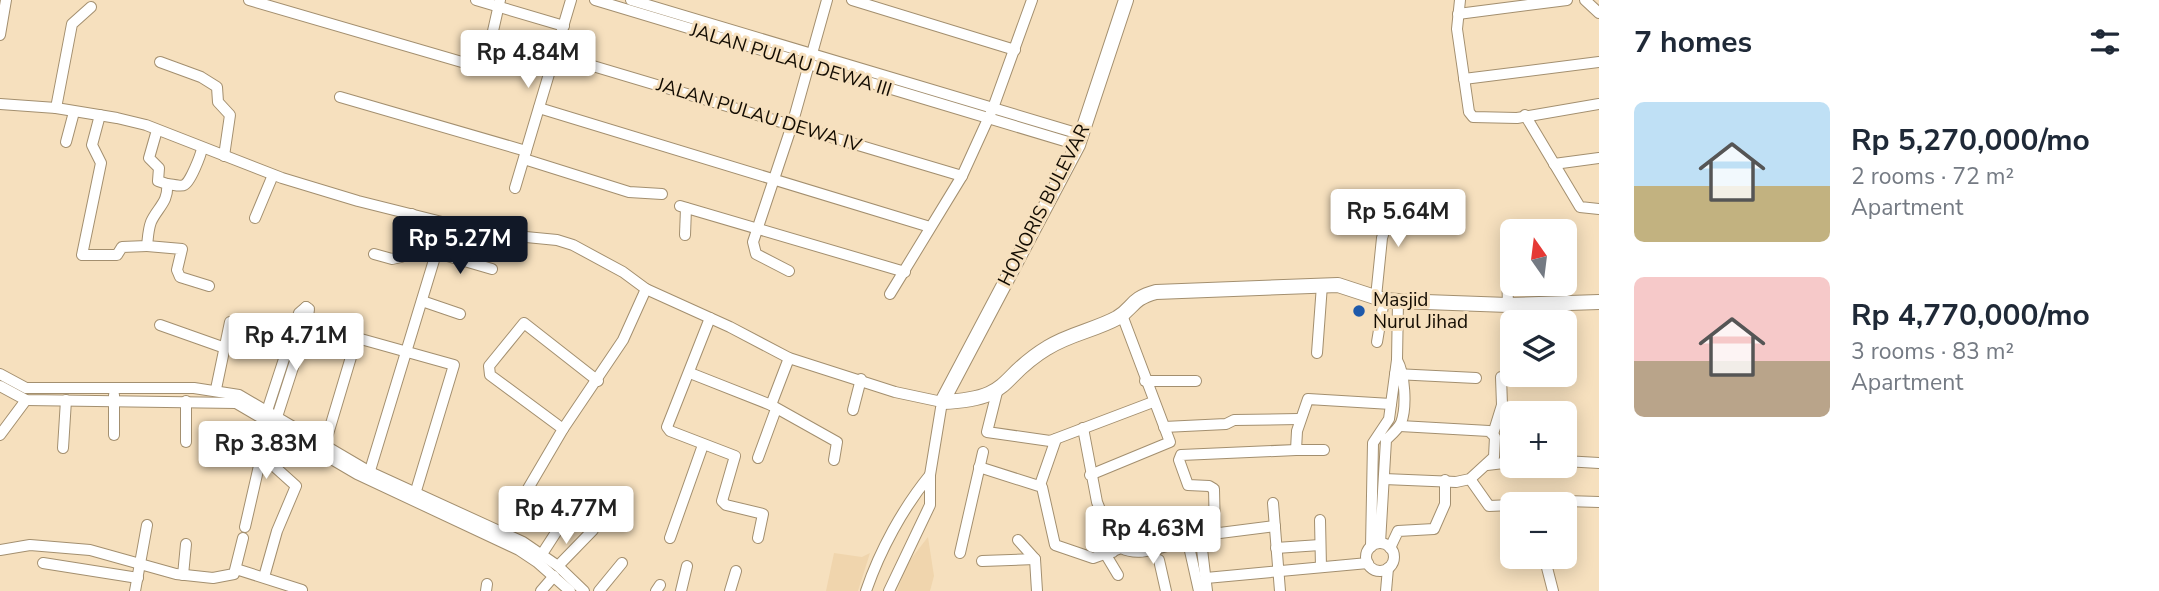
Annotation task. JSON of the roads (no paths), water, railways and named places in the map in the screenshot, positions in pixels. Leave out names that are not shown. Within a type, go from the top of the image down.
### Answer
[{"type":"street","points":[[0,35],[6,0]]},
{"type":"street","points":[[249,0],[479,67],[486,62],[499,4]]},
{"type":"street","points":[[476,0],[499,4],[564,26]]},
{"type":"street","points":[[515,188],[570,0]]},
{"type":"street","name":"JALAN PULAU DEWA III","points":[[595,0],[993,107],[1081,140]]},
{"type":"street","name":"JALAN PULAU DEWA III","points":[[631,0],[988,119],[1081,140]]},
{"type":"street","points":[[789,271],[756,254],[753,242],[792,125],[827,0]]},
{"type":"street","points":[[852,0],[1015,50]]},
{"type":"street","points":[[891,294],[962,176],[993,107],[1032,0]]},
{"type":"street","name":"HONORIS BULEVAR","points":[[942,402],[1081,140],[1126,0]]},
{"type":"street","points":[[1460,0],[1458,14],[1464,79],[1469,112],[1473,117],[1485,120],[1599,104]]},
{"type":"street","points":[[1458,14],[1567,0]]},
{"type":"street","points":[[1585,0],[1599,13]]},
{"type":"street","points":[[56,108],[72,24],[91,7]]},
{"type":"street","name":"JALAN PULAU DEWA IV","points":[[556,55],[962,176]]},
{"type":"street","points":[[160,62],[212,82],[217,88],[218,102],[230,115],[224,156]]},
{"type":"street","points":[[1464,79],[1599,62]]},
{"type":"street","points":[[340,97],[525,155],[629,192],[662,194]]},
{"type":"street","points":[[0,104],[56,108],[100,115],[158,130],[273,175],[445,224],[573,245],[612,265],[646,289],[789,358],[895,392],[942,402],[976,400],[997,392],[1048,347],[1122,315],[1129,305],[1142,296],[1171,290],[1322,285],[1356,288],[1386,299],[1508,305],[1599,302]]},
{"type":"street","points":[[539,108],[930,227]]},
{"type":"street","points":[[66,142],[74,112]]},
{"type":"street","points":[[100,115],[92,145],[100,156],[101,163],[82,255],[107,257],[117,255],[122,247],[182,249],[178,274],[209,286]]},
{"type":"street","points":[[1525,115],[1582,209],[1599,209]]},
{"type":"street","points":[[158,130],[149,158],[159,168],[158,181],[183,187],[187,184],[192,169],[199,162],[202,148]]},
{"type":"street","points":[[1554,164],[1599,158]]},
{"type":"street","points":[[255,218],[273,175]]},
{"type":"street","points":[[147,246],[153,217],[164,204],[167,184]]},
{"type":"street","points":[[1385,572],[1373,569],[1384,479],[1385,440],[1400,426],[1404,412],[1386,299],[1382,238],[1395,197]]},
{"type":"street","points":[[685,235],[683,207],[905,272]]},
{"type":"street","points":[[374,254],[392,259],[401,257],[412,214]]},
{"type":"street","points":[[369,476],[445,224]]},
{"type":"street","points":[[437,253],[492,269]]},
{"type":"street","points":[[1317,353],[1322,285]]},
{"type":"street","points":[[500,537],[563,429],[598,381],[623,340],[646,289]]},
{"type":"street","points":[[1508,296],[1508,305]]},
{"type":"street","points":[[1377,342],[1386,299]]},
{"type":"street","points":[[422,301],[460,314]]},
{"type":"street","points":[[0,550],[30,545],[90,550],[183,575],[230,576],[236,569],[261,452],[270,418],[304,307],[309,309],[307,324],[270,418]]},
{"type":"street","points":[[1090,475],[1169,444],[1122,315]]},
{"type":"street","points":[[710,318],[667,427],[670,432],[736,458],[722,501],[726,505],[763,514],[758,538]]},
{"type":"street","points":[[216,389],[230,322]]},
{"type":"street","points":[[563,429],[490,375],[489,366],[524,323],[598,381]]},
{"type":"street","points":[[307,324],[406,349],[455,367],[415,494]]},
{"type":"street","points":[[160,325],[225,348]]},
{"type":"street","points":[[325,444],[357,337]]},
{"type":"street","points":[[758,458],[789,358]]},
{"type":"street","points":[[690,373],[773,407],[838,443],[834,460]]},
{"type":"street","points":[[0,374],[26,388],[216,389],[239,395],[270,418],[369,476],[542,554],[576,590]]},
{"type":"street","points":[[1397,374],[1476,379]]},
{"type":"street","points":[[1376,551],[1373,443],[1389,419],[1397,374]]},
{"type":"street","points":[[853,410],[861,379]]},
{"type":"street","points":[[1145,382],[1196,381]]},
{"type":"street","points":[[0,386],[26,400],[236,402],[325,444],[369,476],[415,494],[500,537],[537,562],[556,571]]},
{"type":"street","points":[[1384,479],[1470,479],[1487,465],[1496,450],[1493,434],[1502,405],[1501,387]]},
{"type":"street","points":[[114,389],[114,435]]},
{"type":"street","points":[[997,392],[987,432],[1045,441],[1153,402]]},
{"type":"street","points":[[1296,450],[1299,419],[1308,399],[1391,404]]},
{"type":"street","points":[[0,435],[26,400]]},
{"type":"street","points":[[63,448],[66,400]]},
{"type":"street","points":[[186,401],[186,442]]},
{"type":"street","points":[[889,591],[930,505],[930,475],[942,402]]},
{"type":"street","points":[[1164,427],[1226,424],[1234,420],[1299,419]]},
{"type":"street","points":[[1400,426],[1485,430],[1493,434]]},
{"type":"street","points":[[1083,428],[1089,446],[1090,475],[1114,543],[1110,553],[1118,575]]},
{"type":"street","points":[[1040,485],[1056,439]]},
{"type":"street","points":[[670,538],[703,445]]},
{"type":"street","points":[[1215,533],[1214,489],[1209,486],[1188,485],[1179,460],[1181,456],[1324,450]]},
{"type":"street","points":[[261,452],[276,460],[277,470],[296,486],[277,531],[264,577]]},
{"type":"street","points":[[960,553],[983,452]]},
{"type":"street","points":[[1577,462],[1599,463]]},
{"type":"street","points":[[1487,465],[1500,463]]},
{"type":"street","points":[[979,467],[1040,485],[1044,489],[1054,544],[1093,558],[1121,548],[1130,553],[1188,542],[1199,591]]},
{"type":"street","points":[[866,591],[912,497],[930,475]]},
{"type":"street","points":[[1470,479],[1489,506],[1500,505]]},
{"type":"street","points":[[1206,578],[1321,567],[1376,551],[1401,530],[1434,529],[1445,504],[1445,480]]},
{"type":"street","points":[[1577,501],[1599,502]]},
{"type":"street","points":[[1273,503],[1280,591]]},
{"type":"street","points":[[542,554],[564,520]]},
{"type":"street","points":[[1320,520],[1321,567]]},
{"type":"street","points":[[135,591],[147,525]]},
{"type":"street","points":[[1207,591],[1201,541],[1204,536],[1275,526]]},
{"type":"street","points":[[541,591],[593,530]]},
{"type":"street","points":[[1018,540],[1035,559],[1037,591]]},
{"type":"street","points":[[183,575],[186,544]]},
{"type":"street","points":[[1276,548],[1320,545]]},
{"type":"street","points":[[886,547],[904,559]]},
{"type":"street","points":[[1376,551],[1394,559],[1385,572],[1386,591]]},
{"type":"street","points":[[982,561],[1035,559]]},
{"type":"street","points":[[1159,560],[1166,591]]},
{"type":"street","points":[[43,563],[138,578]]},
{"type":"street","points":[[600,591],[622,564]]},
{"type":"street","points":[[681,591],[687,566]]},
{"type":"street","points":[[236,569],[302,590]]},
{"type":"street","points":[[1547,569],[1553,591]]},
{"type":"street","points":[[730,591],[736,570]]},
{"type":"place","name":"Masjid Nurul Jihad","points":[[1359,311]]}]
